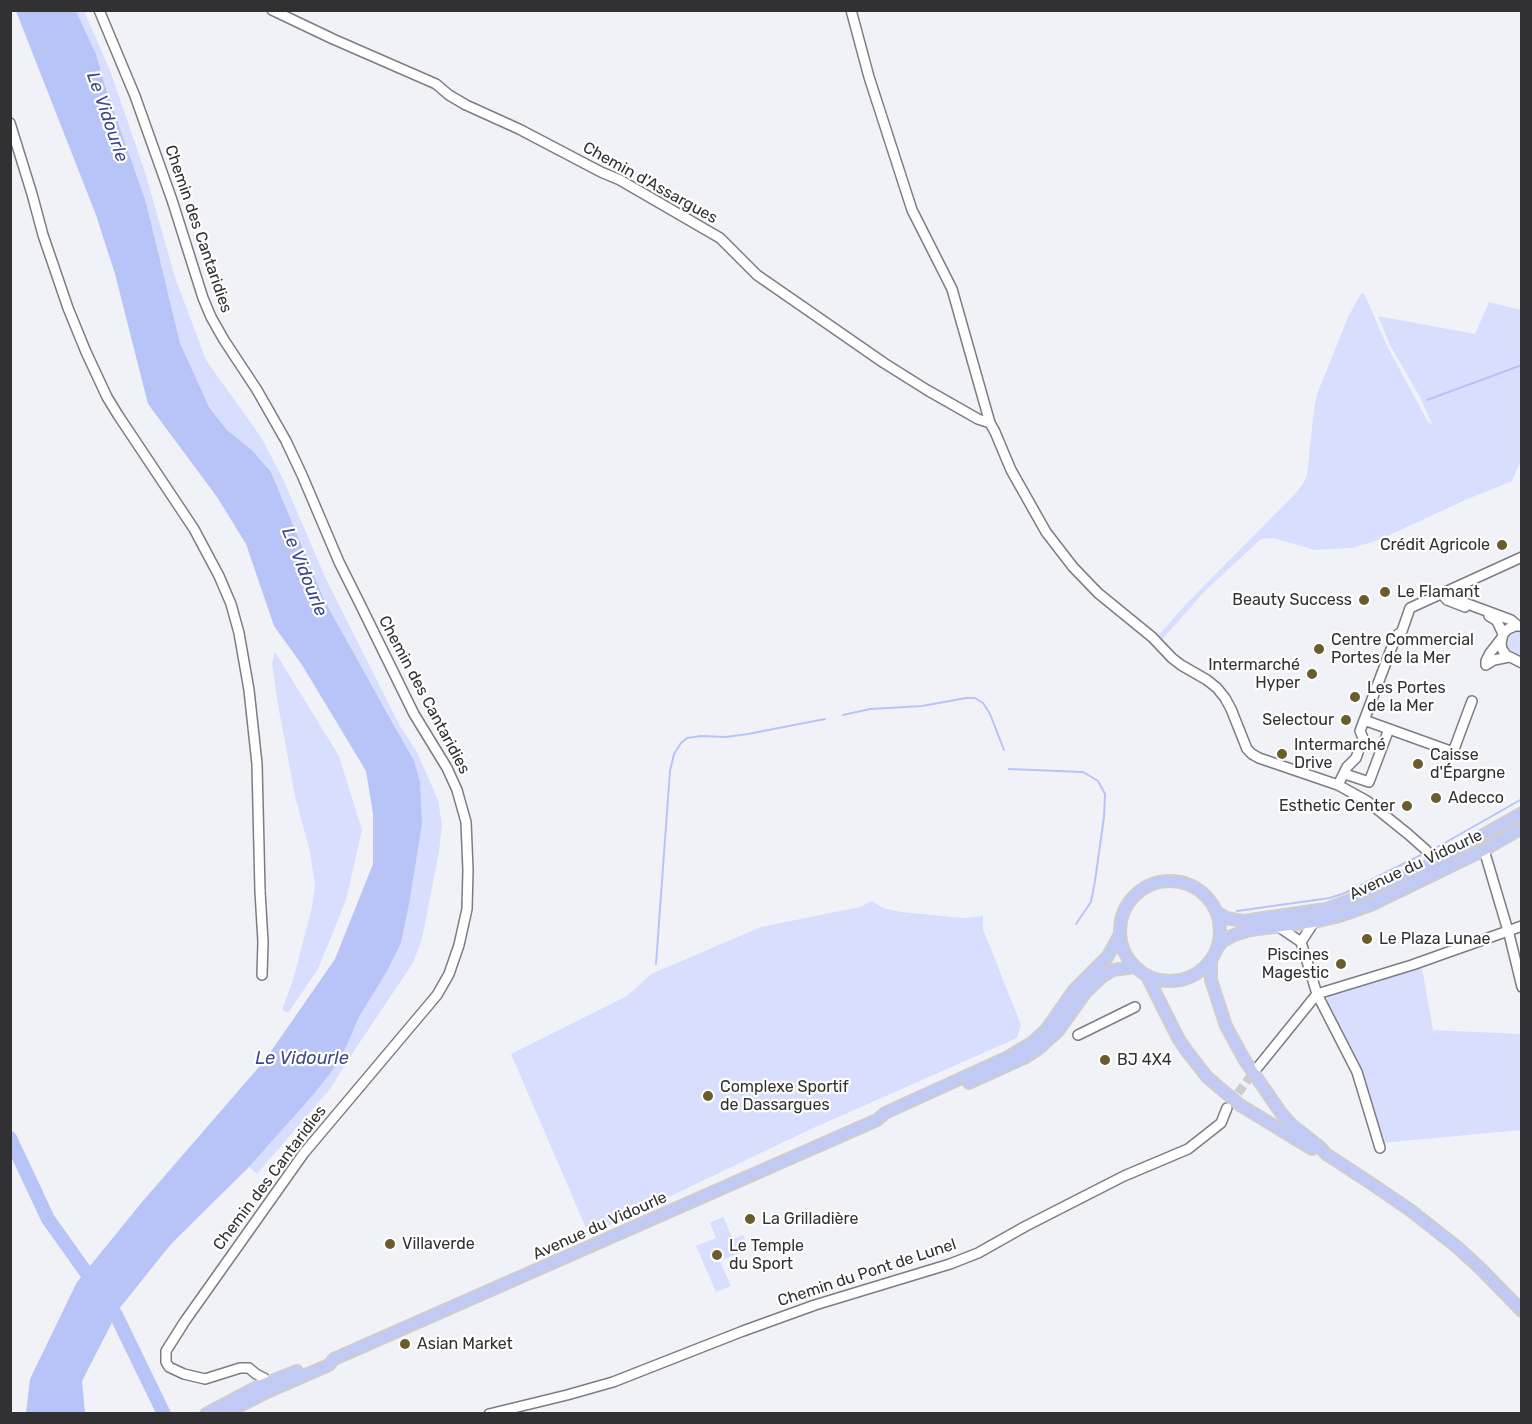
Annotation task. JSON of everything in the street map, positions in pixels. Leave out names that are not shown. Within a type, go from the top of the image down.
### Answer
[{"type":"main road","name":"Avenue du Vidourle","points":[[1217,912],[1226,918],[1243,921],[1326,909],[1434,863],[1521,813]]},
{"type":"main road","name":"Avenue du Vidourle","points":[[1217,948],[1223,941],[1234,935],[1250,930],[1314,922],[1371,905],[1484,850],[1521,828]]},
{"type":"main road","points":[[1174,881],[1195,887],[1204,894],[1217,912],[1220,934],[1211,960],[1198,973],[1182,980],[1164,981],[1147,976],[1135,967],[1123,950],[1119,925],[1126,904],[1142,889],[1152,884],[1174,881]]},
{"type":"main road","name":"Avenue du Vidourle","points":[[206,1413],[264,1387],[329,1365],[334,1359],[877,1120],[885,1113],[1008,1057],[1033,1042],[1046,1030],[1074,990],[1108,956],[1119,936]]},
{"type":"main road","points":[[1211,960],[1210,980],[1226,1026],[1244,1059],[1281,1113],[1326,1154],[1410,1210],[1457,1247],[1521,1311]]},
{"type":"main road","name":"Avenue du Vidourle","points":[[877,1120],[888,1119],[1024,1058],[1058,1031],[1086,992],[1103,976],[1113,970],[1135,967]]},
{"type":"main road","points":[[1147,976],[1178,1038],[1207,1077],[1240,1105],[1317,1152],[1326,1154]]},
{"type":"main road","name":"Avenue du Vidourle","points":[[224,1413],[264,1387]]},
{"type":"street","name":"Chemin des Cantaridies","points":[[99,10],[135,96],[211,317],[286,441],[339,562],[421,726],[447,768],[457,790],[466,822],[467,909],[459,945],[449,974],[437,995],[297,1162],[166,1351],[166,1362],[174,1370],[205,1379],[240,1368],[249,1368],[260,1375],[264,1387]]},
{"type":"street","name":"Chemin d'Assargues","points":[[272,10],[436,84],[466,105],[620,180],[720,238],[757,275],[884,363],[978,419],[990,423]]},
{"type":"street","points":[[852,10],[869,77],[912,210],[952,289],[990,423],[1011,470],[1046,531],[1066,558],[1098,593],[1152,637],[1172,658],[1217,688],[1228,704],[1247,749],[1252,754],[1338,785],[1367,801],[1426,850],[1434,863]]},
{"type":"street","points":[[10,123],[43,236],[86,352],[107,397],[194,529],[231,604],[239,633],[254,731],[263,942],[262,975]]},
{"type":"street","points":[[1338,785],[1347,767],[1356,758],[1363,738],[1360,731],[1395,636],[1402,631],[1410,608],[1521,557]]},
{"type":"street","points":[[1454,588],[1461,601],[1511,620],[1520,626]]},
{"type":"street","points":[[1442,594],[1449,601],[1497,621],[1502,637],[1502,650],[1517,659]]},
{"type":"street","points":[[1517,659],[1494,660],[1486,664],[1490,653],[1502,637],[1511,627],[1520,626]]},
{"type":"street","points":[[1364,720],[1453,752],[1472,701]]},
{"type":"street","points":[[1345,774],[1369,782],[1389,729]]},
{"type":"street","points":[[1484,850],[1508,931],[1521,987]]},
{"type":"street","points":[[1301,942],[1314,922]]},
{"type":"street","points":[[1258,1066],[1317,994],[1412,965],[1521,926]]},
{"type":"street","points":[[1279,927],[1301,942],[1317,994],[1357,1072],[1380,1148]]},
{"type":"street","points":[[1078,1035],[1135,1007]]},
{"type":"street","name":"Chemin du Pont de Lunel","points":[[489,1413],[613,1382],[805,1309],[950,1264],[978,1253],[1124,1176],[1188,1149],[1221,1123],[1227,1108]]},
{"type":"shaded area","points":[[76,11],[84,11],[111,73],[146,175],[175,277],[206,360],[261,437],[283,479],[326,579],[400,726],[417,752],[438,800],[442,825],[422,939],[413,963],[330,1089],[257,1174],[249,1167],[332,1071],[359,1017],[386,973],[410,899],[422,824],[398,731],[323,600],[271,472],[252,450],[227,430],[209,407],[180,343],[146,202],[96,54]]},
{"type":"shaded area","points":[[1364,293],[1387,346],[1428,422],[1432,424],[1420,397],[1390,345],[1378,316],[1475,334],[1489,302],[1521,310],[1521,460],[1512,481],[1379,540],[1352,548],[1315,550],[1273,538],[1261,539],[1205,591],[1160,642],[1156,638],[1186,604],[1303,484],[1307,475],[1317,394],[1349,315],[1361,294]]},
{"type":"shaded area","points":[[1516,630],[1521,631],[1521,655],[1515,655],[1506,648],[1505,640],[1509,633]]},
{"type":"shaded area","points":[[275,652],[339,756],[362,830],[346,900],[318,969],[288,1013],[282,1010],[293,980],[312,907],[315,886],[310,852],[295,796],[278,705],[272,663]]},
{"type":"shaded area","name":"Complexe Sportif de Dassargues","points":[[872,901],[883,908],[901,912],[964,918],[983,916],[983,929],[1021,1025],[1017,1038],[809,1130],[589,1235],[511,1054],[627,996],[651,974],[761,927],[860,907]]},
{"type":"shaded area","points":[[1422,968],[1433,1030],[1521,1034],[1521,1130],[1382,1143],[1326,1004],[1329,994]]},
{"type":"shaded area","name":"Le Temple du Sport","points":[[723,1217],[733,1239],[743,1235],[749,1249],[720,1261],[731,1286],[716,1292],[696,1246],[716,1238],[710,1223]]},
{"type":"water","name":"Le Vidourle","points":[[16,11],[76,11],[96,54],[146,202],[180,343],[209,407],[227,430],[252,450],[271,472],[324,600],[414,761],[420,782],[422,824],[410,899],[401,943],[386,973],[359,1017],[332,1071],[314,1094],[249,1167],[171,1244],[119,1309],[82,1381],[85,1413],[26,1413],[30,1379],[77,1282],[142,1202],[265,1060],[335,959],[373,864],[373,814],[366,771],[302,665],[274,626],[246,544],[217,497],[148,404],[115,274],[96,215]]},
{"type":"waterway","points":[[1427,400],[1522,365]]},
{"type":"waterway","points":[[843,715],[870,709],[922,706],[975,698],[983,703],[990,714],[1004,750]]},
{"type":"waterway","points":[[656,964],[670,771],[674,754],[681,743],[687,738],[748,734],[825,719]]},
{"type":"waterway","points":[[1009,769],[1083,772],[1098,781],[1105,794],[1104,817],[1091,902],[1076,924]]},
{"type":"waterway","points":[[1434,849],[1522,799]]},
{"type":"waterway","points":[[1237,911],[1330,898],[1345,893],[1421,855]]},
{"type":"waterway","name":"Le Vidourle","points":[[10,1138],[48,1219],[95,1285]]},
{"type":"waterway","name":"Le Vidourle","points":[[106,1301],[116,1315],[164,1414]]},
{"type":"tunnel","points":[[1230,1104],[1256,1069]]},
{"type":"place","name":"Crédit Agricole","points":[[1502,545]]},
{"type":"place","name":"Le Flamant","points":[[1385,592]]},
{"type":"place","name":"Beauty Success","points":[[1364,600]]},
{"type":"place","name":"Centre Commercial Portes de la Mer","points":[[1319,649]]},
{"type":"place","name":"Intermarché Hyper","points":[[1312,674]]},
{"type":"place","name":"Les Portes de la Mer","points":[[1355,697]]},
{"type":"place","name":"Selectour","points":[[1346,720]]},
{"type":"place","name":"Intermarché Drive","points":[[1282,754]]},
{"type":"place","name":"Caisse d'Épargne","points":[[1418,764]]},
{"type":"place","name":"Adecco","points":[[1436,798]]},
{"type":"place","name":"Esthetic Center","points":[[1407,806]]},
{"type":"place","name":"Le Plaza Lunae","points":[[1367,939]]},
{"type":"place","name":"Piscines Magestic","points":[[1341,964]]},
{"type":"place","name":"BJ 4X4","points":[[1105,1060]]},
{"type":"place","name":"Complexe Sportif de Dassargues","points":[[708,1096]]},
{"type":"place","name":"La Grilladière","points":[[750,1219]]},
{"type":"place","name":"Villaverde","points":[[390,1244]]},
{"type":"place","name":"Le Temple du Sport","points":[[717,1255]]},
{"type":"place","name":"Asian Market","points":[[405,1344]]}]
